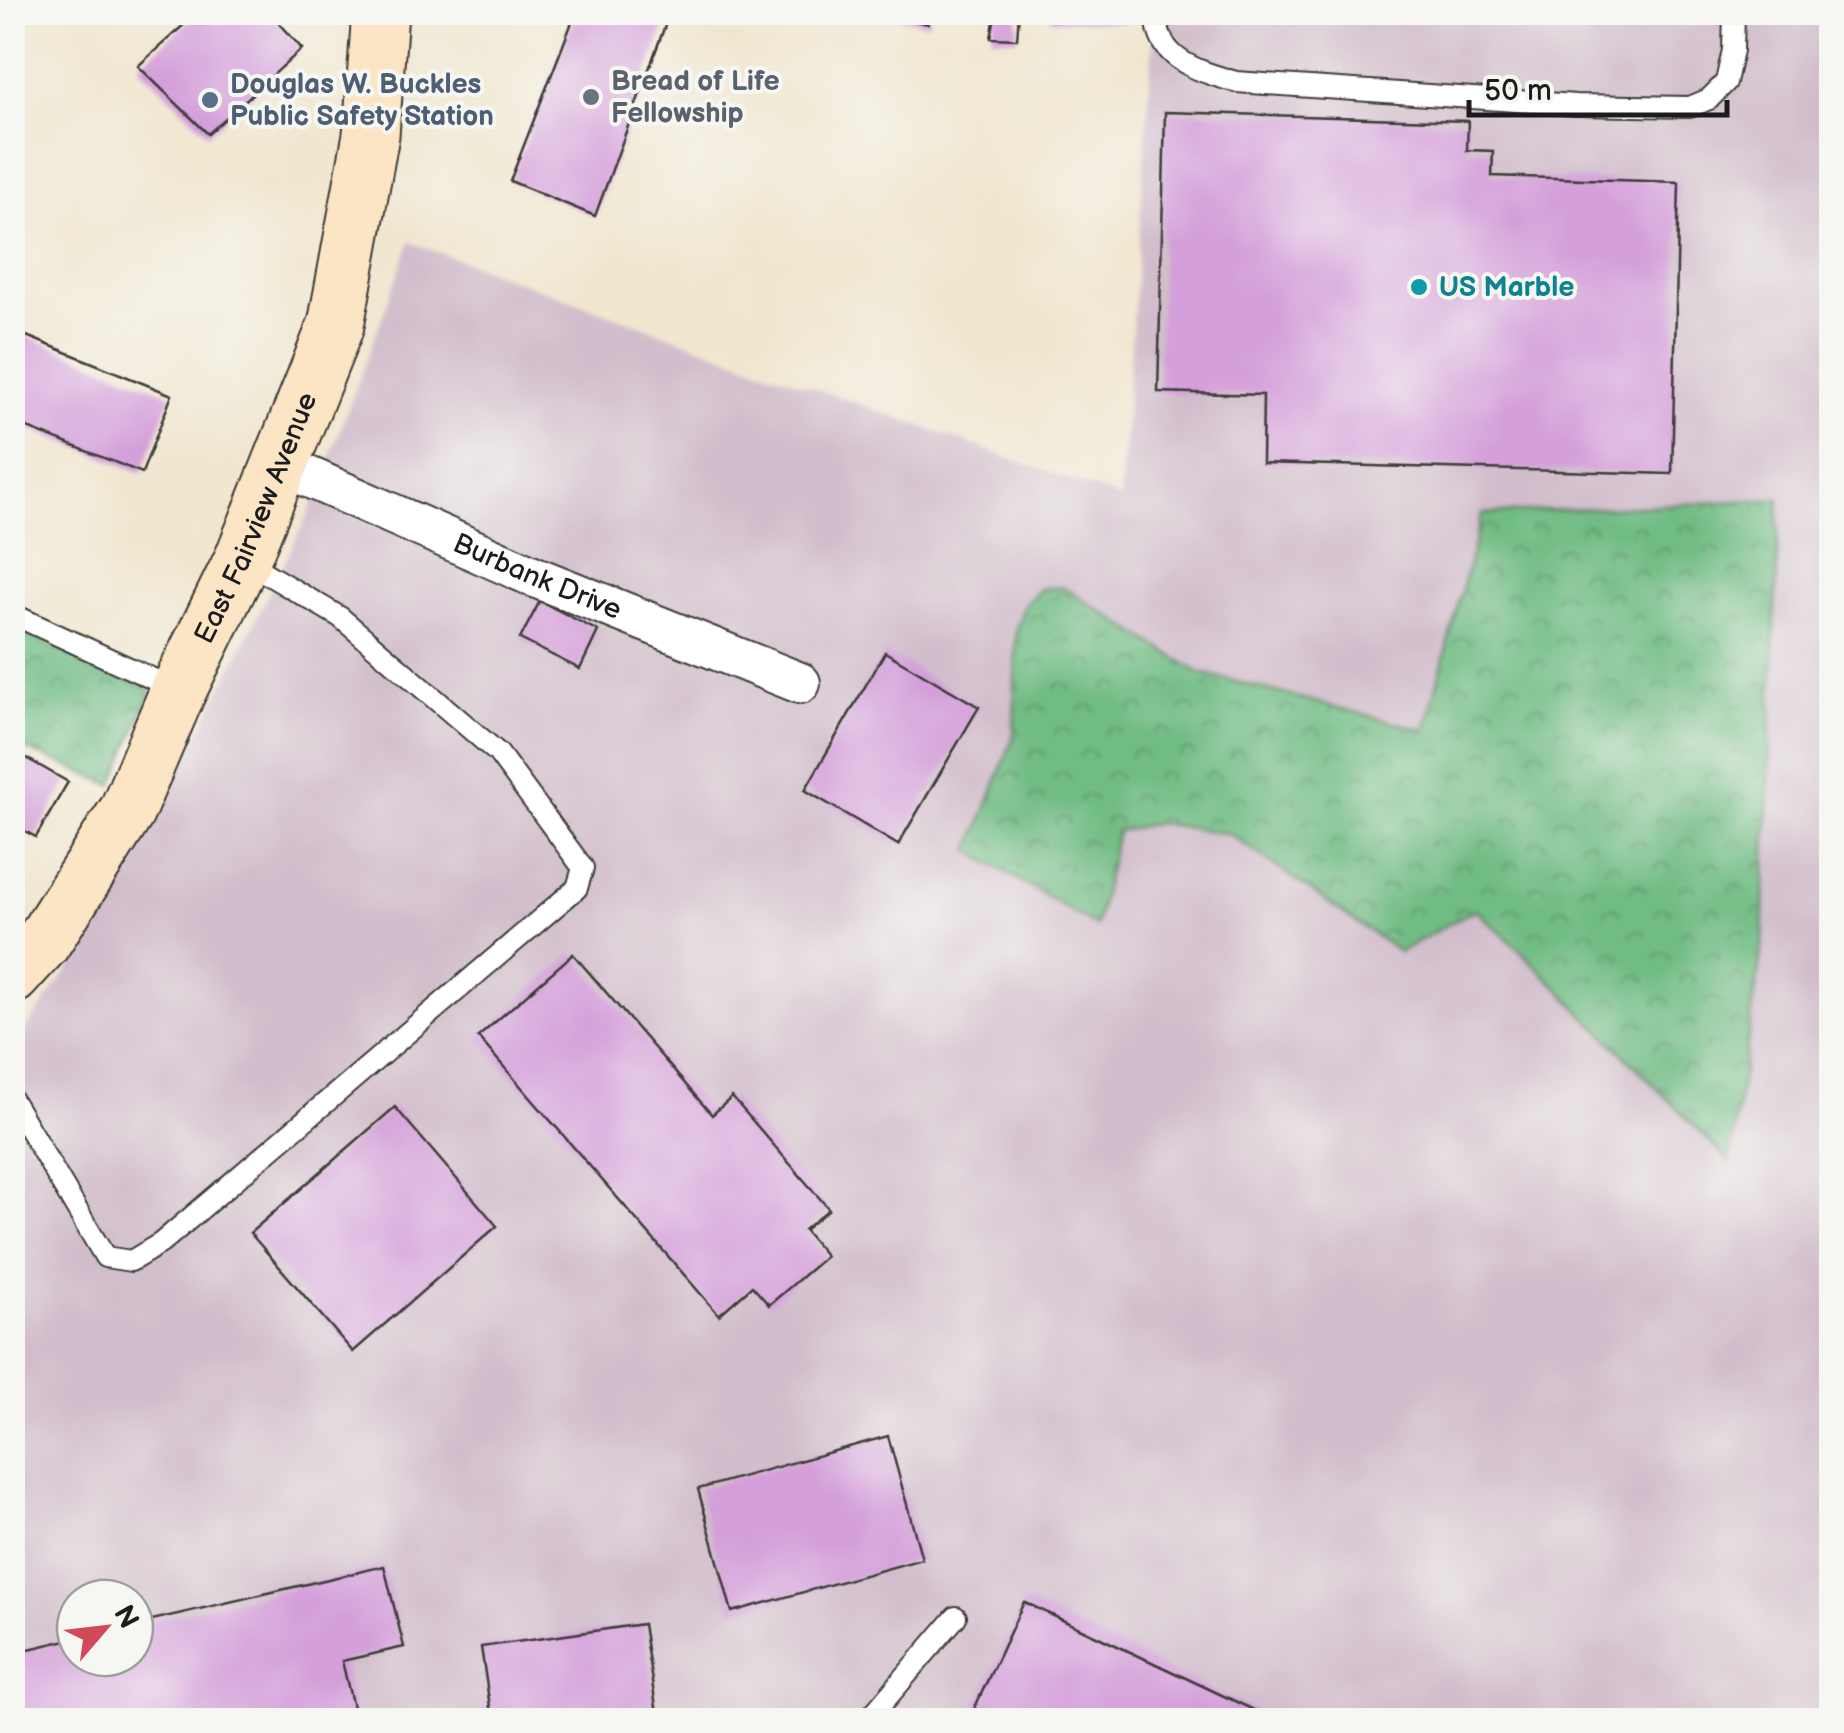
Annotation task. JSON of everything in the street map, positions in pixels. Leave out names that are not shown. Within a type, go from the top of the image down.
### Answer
[{"type":"street","name":"East Fairview Avenue","points":[[12,976],[43,942],[127,811],[178,691],[242,560],[336,325],[371,135],[380,12]]},
{"type":"street","name":"Burbank Drive","points":[[279,464],[535,577],[800,684]]},
{"type":"lane","points":[[1157,12],[1162,42],[1174,57],[1193,69],[1236,82],[1576,105],[1690,107],[1709,99],[1726,82],[1733,50],[1734,12]]},
{"type":"lane","points":[[12,1100],[105,1257],[131,1261],[161,1243],[577,888],[583,868],[498,754],[340,617],[242,560]]},
{"type":"lane","points":[[12,614],[178,691]]},
{"type":"lane","points":[[868,1720],[956,1617]]},
{"type":"shaded area","points":[[1155,13],[1831,13],[1831,1720],[13,1720],[13,1047],[109,913],[309,513],[410,242],[1120,498]]},
{"type":"green space","points":[[1779,499],[1763,942],[1729,1161],[1475,909],[1399,952],[1230,834],[1158,823],[1117,831],[1096,926],[970,851],[1014,736],[1016,630],[1025,604],[1041,589],[1063,587],[1198,672],[1425,730],[1482,514]]},
{"type":"green space","points":[[12,627],[152,691],[113,785],[13,744]]},
{"type":"building","name":"Douglas W. Buckles Public Safety Station","points":[[198,12],[270,12],[302,49],[208,134],[138,66]]},
{"type":"building","name":"Bread of Life Fellowship","points":[[576,12],[670,12],[595,216],[510,181]]},
{"type":"building","points":[[884,12],[930,12],[928,24]]},
{"type":"building","points":[[985,12],[1019,12],[1017,39],[991,38],[995,16]]},
{"type":"building","points":[[1050,12],[1127,12],[1126,23],[1050,20]]},
{"type":"building","name":"US Marble","points":[[1165,112],[1468,121],[1467,150],[1493,151],[1492,176],[1679,182],[1672,474],[1262,463],[1263,395],[1158,392]]},
{"type":"building","points":[[19,333],[172,395],[142,473],[12,422],[12,349]]},
{"type":"building","points":[[540,601],[598,631],[580,669],[520,639]]},
{"type":"building","points":[[885,652],[979,707],[898,845],[805,790]]},
{"type":"building","points":[[21,755],[68,782],[36,837],[12,824],[12,770]]},
{"type":"building","points":[[573,954],[712,1115],[732,1097],[829,1209],[804,1230],[826,1256],[769,1305],[752,1286],[719,1315],[478,1037]]},
{"type":"building","points":[[395,1107],[497,1226],[353,1352],[250,1233]]},
{"type":"building","points":[[888,1436],[922,1559],[732,1612],[698,1489]]},
{"type":"building","points":[[384,1566],[404,1647],[342,1661],[356,1720],[12,1720],[12,1653],[55,1643],[55,1678],[155,1678],[155,1619]]},
{"type":"building","points":[[1024,1602],[1275,1720],[969,1720]]},
{"type":"building","points":[[643,1624],[658,1720],[492,1720],[481,1647]]},
{"type":"place","name":"Bread of Life Fellowship","points":[[591,97]]},
{"type":"place","name":"Douglas W. Buckles Public Safety Station","points":[[210,100]]},
{"type":"place","name":"US Marble","points":[[1419,287]]}]
